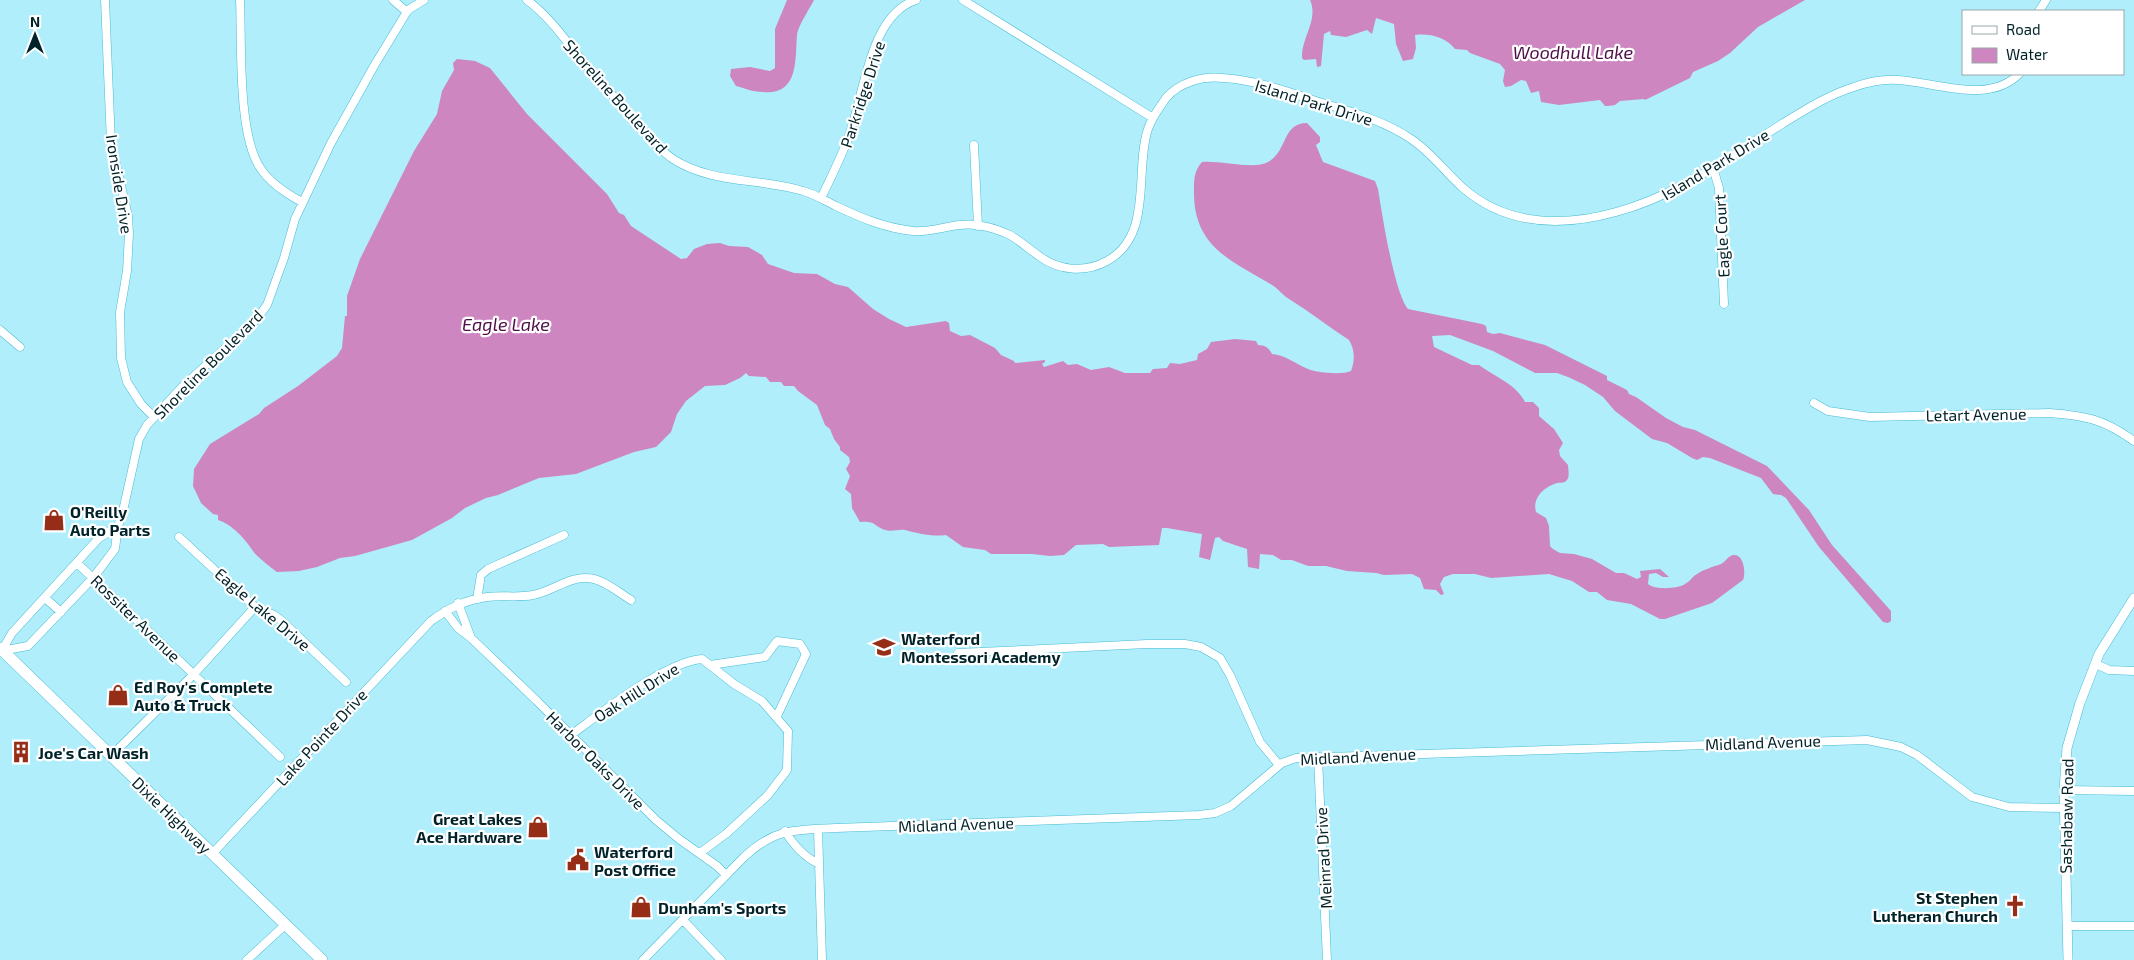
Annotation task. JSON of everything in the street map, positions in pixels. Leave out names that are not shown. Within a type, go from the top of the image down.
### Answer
[{"type":"main road","name":"Dixie Highway","points":[[1,650],[322,960]]},
{"type":"street","name":"Ironside Drive","points":[[105,0],[111,143],[128,216],[129,234],[127,271],[120,312],[121,358],[127,382],[141,404],[154,417]]},
{"type":"street","points":[[240,0],[244,103],[246,131],[250,148],[261,169],[274,183],[285,194],[302,202]]},
{"type":"street","points":[[393,0],[407,12]]},
{"type":"street","name":"Shoreline Boulevard","points":[[1,650],[28,646],[94,578],[115,549],[118,526],[139,439],[154,417],[182,387],[255,321],[267,305],[302,202],[331,143],[364,83],[407,12],[424,0]]},
{"type":"street","name":"Shoreline Boulevard","points":[[527,0],[548,18],[638,124],[666,154],[680,164],[711,174],[789,187],[807,192],[871,222],[910,231],[922,231],[963,224],[1008,234],[1050,264],[1061,267],[1076,269],[1092,267],[1120,252],[1128,240],[1138,217],[1144,144],[1153,118]]},
{"type":"street","name":"Parkridge Drive","points":[[821,198],[850,135],[877,40],[889,20],[901,7],[916,0]]},
{"type":"street","points":[[963,0],[1153,118]]},
{"type":"street","name":"Island Park Drive","points":[[1153,118],[1171,93],[1184,84],[1201,79],[1231,78],[1273,88],[1384,123],[1423,148],[1453,179],[1484,205],[1513,217],[1528,220],[1566,220],[1615,213],[1655,200],[1713,168],[1809,108],[1850,88],[1881,80],[1895,80],[1954,89],[1974,90],[2005,85],[2018,75]]},
{"type":"street","points":[[974,144],[978,226]]},
{"type":"street","name":"Eagle Court","points":[[1713,168],[1719,188],[1724,304]]},
{"type":"street","points":[[0,330],[20,347]]},
{"type":"street","name":"Letart Avenue","points":[[1814,403],[1828,411],[1870,417],[2050,413],[2074,415],[2107,423],[2134,441]]},
{"type":"street","points":[[1,650],[12,633],[99,538],[118,526]]},
{"type":"street","points":[[477,599],[482,575],[488,569],[564,535]]},
{"type":"street","name":"Eagle Lake Drive","points":[[179,537],[255,607],[274,615],[282,621],[346,682]]},
{"type":"street","name":"Rossiter Avenue","points":[[77,563],[280,758]]},
{"type":"street","name":"Lake Pointe Drive","points":[[212,854],[431,620],[458,603],[486,597],[532,595],[564,582],[585,578],[595,579],[606,584],[631,600]]},
{"type":"street","points":[[45,598],[61,612]]},
{"type":"street","name":"Sashabaw Road","points":[[2068,960],[2064,790],[2068,745],[2080,703],[2101,652],[2134,598]]},
{"type":"street","points":[[458,603],[471,638]]},
{"type":"street","points":[[111,756],[194,674],[255,607]]},
{"type":"street","name":"Harbor Oaks Drive","points":[[445,611],[458,628],[471,638],[656,820],[717,866],[726,875]]},
{"type":"street","points":[[710,665],[765,657],[777,641],[800,644],[806,654],[777,716]]},
{"type":"street","points":[[958,652],[1147,644],[1185,644],[1201,647],[1220,658],[1230,675],[1260,742],[1279,765]]},
{"type":"street","name":"Oak Hill Drive","points":[[571,735],[616,702],[662,674],[690,660],[702,659],[734,684],[762,701],[777,716],[788,731],[787,770],[768,795],[727,833],[700,853]]},
{"type":"street","points":[[2096,664],[2109,670],[2134,671]]},
{"type":"street","name":"Midland Avenue","points":[[643,960],[760,842],[785,831],[818,828],[1215,813],[1231,806],[1279,765],[1296,758],[1867,740],[1901,747],[1917,755],[1972,797],[2009,807],[2064,808]]},
{"type":"street","name":"Meinrad Drive","points":[[1318,756],[1327,960]]},
{"type":"street","points":[[2064,790],[2134,791]]},
{"type":"street","points":[[818,828],[822,960]]},
{"type":"street","points":[[785,831],[808,859],[819,864]]},
{"type":"street","points":[[683,920],[721,960]]},
{"type":"street","points":[[247,960],[285,925]]},
{"type":"street","points":[[2067,926],[2134,926]]},
{"type":"water","points":[[787,0],[814,0],[798,31],[795,65],[789,82],[783,88],[774,92],[755,91],[736,86],[730,76],[731,69],[750,67],[770,71],[775,68],[775,29]]},
{"type":"water","name":"Woodhull Lake","points":[[1310,0],[1805,0],[1758,27],[1730,53],[1718,61],[1693,72],[1690,78],[1645,100],[1620,101],[1615,105],[1605,106],[1600,100],[1559,105],[1541,102],[1539,91],[1531,93],[1526,81],[1521,80],[1505,87],[1503,81],[1505,70],[1500,64],[1470,53],[1467,50],[1455,49],[1447,41],[1431,35],[1415,35],[1416,48],[1413,59],[1403,61],[1396,44],[1394,24],[1376,18],[1372,34],[1367,30],[1346,37],[1331,35],[1330,31],[1324,34],[1321,66],[1317,67],[1316,59],[1304,60],[1302,58],[1302,51],[1312,15]]},
{"type":"water","name":"Eagle Lake","points":[[457,59],[475,61],[490,68],[527,114],[607,194],[619,213],[624,215],[631,226],[681,259],[687,258],[694,249],[707,244],[720,243],[729,246],[748,247],[762,255],[768,264],[794,273],[817,274],[835,284],[848,287],[873,309],[906,327],[946,321],[949,323],[950,331],[961,336],[970,335],[995,348],[1001,355],[1015,363],[1045,360],[1042,364],[1044,367],[1063,361],[1068,365],[1077,364],[1091,370],[1109,367],[1125,373],[1150,373],[1153,369],[1167,368],[1170,363],[1180,364],[1197,360],[1198,354],[1207,349],[1211,342],[1235,339],[1256,341],[1258,345],[1270,350],[1272,354],[1312,370],[1336,373],[1351,371],[1354,355],[1349,340],[1287,298],[1275,287],[1220,252],[1210,242],[1196,214],[1194,181],[1197,170],[1202,162],[1254,165],[1268,162],[1279,151],[1293,128],[1299,124],[1307,123],[1320,137],[1320,142],[1316,145],[1323,162],[1375,181],[1393,270],[1408,309],[1482,324],[1486,326],[1487,332],[1493,334],[1500,333],[1545,345],[1607,376],[1607,380],[1627,390],[1629,394],[1666,418],[1683,427],[1695,430],[1767,466],[1809,510],[1832,545],[1891,611],[1891,621],[1888,623],[1883,622],[1819,547],[1786,498],[1773,494],[1761,478],[1710,458],[1703,457],[1697,460],[1667,443],[1652,439],[1615,411],[1603,397],[1568,377],[1557,373],[1535,373],[1493,351],[1450,335],[1432,336],[1434,347],[1472,365],[1479,365],[1516,390],[1525,402],[1533,402],[1539,408],[1539,416],[1554,429],[1563,443],[1559,450],[1560,456],[1568,465],[1568,478],[1565,482],[1557,483],[1544,490],[1537,498],[1535,507],[1536,512],[1546,518],[1549,526],[1550,546],[1553,549],[1560,553],[1574,554],[1592,559],[1616,573],[1624,573],[1637,579],[1641,577],[1640,571],[1660,569],[1669,577],[1663,577],[1656,573],[1649,574],[1648,584],[1660,588],[1682,586],[1700,572],[1721,564],[1734,555],[1742,561],[1743,580],[1712,603],[1660,619],[1631,604],[1607,600],[1597,592],[1589,592],[1572,581],[1549,574],[1491,578],[1475,574],[1453,574],[1444,577],[1440,584],[1444,594],[1441,595],[1436,590],[1424,589],[1420,578],[1412,574],[1384,575],[1347,571],[1326,566],[1308,566],[1292,560],[1281,560],[1273,555],[1260,554],[1259,569],[1248,567],[1247,549],[1223,541],[1219,537],[1215,538],[1210,560],[1199,557],[1202,534],[1167,528],[1162,528],[1159,545],[1109,547],[1103,544],[1076,545],[1064,555],[1050,556],[991,554],[985,550],[963,547],[946,535],[930,535],[902,530],[887,531],[872,523],[860,522],[852,508],[851,494],[845,489],[850,476],[846,469],[850,462],[849,457],[840,450],[830,429],[825,425],[817,405],[794,386],[784,386],[781,382],[770,382],[766,377],[749,376],[746,373],[725,385],[705,386],[686,401],[677,414],[671,432],[656,447],[634,452],[576,474],[539,478],[486,498],[465,508],[452,518],[412,540],[355,556],[340,558],[317,567],[299,571],[277,572],[254,553],[238,533],[218,520],[218,515],[213,514],[201,503],[193,486],[194,469],[210,444],[259,414],[264,408],[298,386],[337,356],[342,348],[345,316],[347,316],[347,296],[360,259],[414,151],[437,114],[442,91],[454,70],[453,63]]},
{"type":"place","name":"O'Reilly Auto Parts","points":[[54,520]]},
{"type":"place","name":"Waterford Montessori Academy","points":[[884,647]]},
{"type":"place","name":"Ed Roy's Complete Auto & Truck","points":[[118,695]]},
{"type":"place","name":"Joe's Car Wash","points":[[21,752]]},
{"type":"place","name":"Great Lakes Ace Hardware","points":[[538,827]]},
{"type":"place","name":"Waterford Post Office","points":[[578,860]]},
{"type":"place","name":"St Stephen Lutheran Church","points":[[2015,906]]},
{"type":"place","name":"Dunham's Sports","points":[[641,907]]}]
